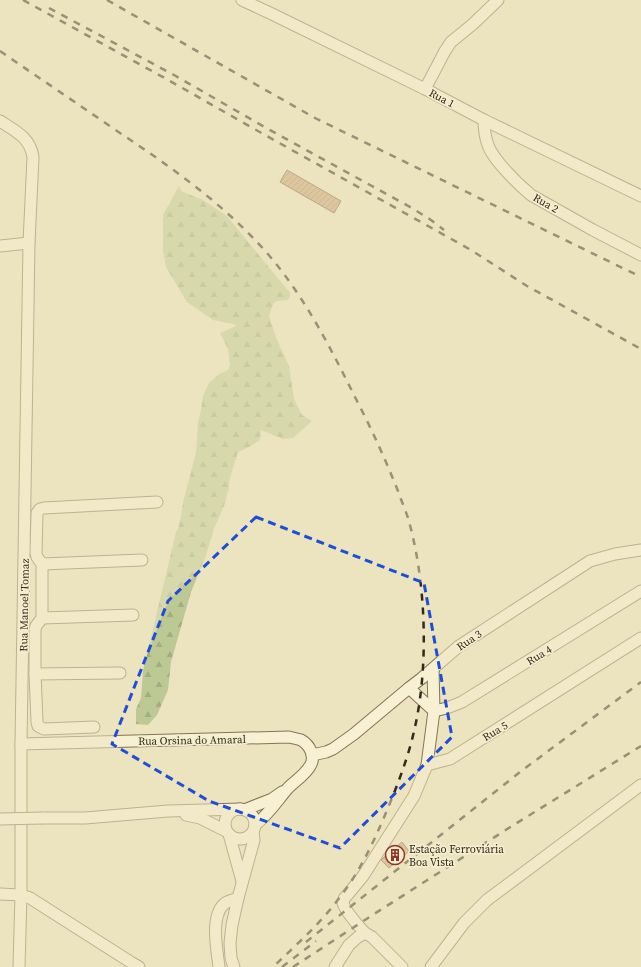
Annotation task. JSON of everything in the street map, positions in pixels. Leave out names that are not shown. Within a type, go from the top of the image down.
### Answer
[{"type":"street","name":"Rua 1","points":[[242,0],[641,196]]},
{"type":"street","points":[[425,89],[451,42],[473,24],[498,0]]},
{"type":"street","name":"Rua 2","points":[[484,120],[487,144],[491,153],[524,189],[593,230],[641,255]]},
{"type":"street","name":"Rua Manoel Tomaz","points":[[0,121],[24,137],[29,143],[33,157],[29,243],[19,967]]},
{"type":"street","points":[[0,246],[29,243]]},
{"type":"street","points":[[94,727],[44,729],[38,726],[35,674],[35,630],[42,618],[42,564],[36,553],[37,513],[40,509],[44,508],[157,502]]},
{"type":"street","name":"Rua 3","points":[[312,755],[333,749],[354,734],[459,646],[590,561],[615,554],[641,550]]},
{"type":"street","points":[[42,564],[142,560]]},
{"type":"street","name":"Rua 4","points":[[434,711],[462,702],[641,591]]},
{"type":"street","points":[[23,603],[42,604]]},
{"type":"street","points":[[42,618],[133,615]]},
{"type":"street","name":"Rua 5","points":[[427,765],[450,759],[641,638]]},
{"type":"street","points":[[402,967],[372,937],[365,933],[343,903],[344,899],[363,876],[414,796],[427,765],[434,711],[432,669]]},
{"type":"street","points":[[35,674],[120,674]]},
{"type":"street","points":[[409,688],[434,711]]},
{"type":"street","name":"Rua Orsina do Amaral","points":[[22,744],[289,737],[307,744],[312,755]]},
{"type":"street","points":[[168,811],[200,818],[228,833],[233,838],[244,839],[249,836],[254,828],[310,766],[312,755]]},
{"type":"street","points":[[431,967],[464,923],[487,900],[641,785]]},
{"type":"street","points":[[0,819],[86,818],[168,811],[242,810],[272,799],[290,787]]},
{"type":"street","points":[[234,967],[231,958],[230,943],[232,925],[254,840],[253,817],[251,814],[242,810],[236,810],[231,812],[228,816],[225,826],[242,882]]},
{"type":"street","points":[[0,894],[21,895],[30,898],[139,967]]},
{"type":"street","points":[[219,967],[216,921],[218,912],[224,904],[238,898]]},
{"type":"street","points":[[335,967],[349,945],[365,933]]},
{"type":"highlighted area","points":[[256,517],[424,583],[452,737],[340,848],[209,801],[112,744],[168,601]]},
{"type":"green space","points":[[179,186],[181,191],[203,200],[227,216],[290,293],[288,300],[277,301],[273,304],[269,316],[277,340],[289,366],[294,399],[302,415],[312,421],[293,438],[283,439],[261,430],[260,440],[238,452],[230,478],[224,506],[191,592],[171,662],[168,690],[157,715],[148,725],[136,724],[136,709],[141,698],[143,671],[196,452],[198,423],[203,396],[209,383],[219,374],[228,370],[230,365],[228,349],[220,333],[236,326],[234,324],[213,320],[187,302],[166,267],[163,250],[163,215]]},
{"type":"building","points":[[287,170],[341,201],[334,213],[280,182]]},
{"type":"building","name":"Estação Ferroviária Boa Vista","points":[[402,842],[409,851],[389,868],[381,860]]},
{"type":"railway","points":[[23,0],[471,250],[527,286],[641,349]]},
{"type":"railway","points":[[107,0],[315,118],[641,277]]},
{"type":"railway","points":[[49,8],[174,75],[268,129],[412,208],[444,230]]},
{"type":"railway","points":[[0,51],[196,187],[233,218],[267,253],[294,288],[328,345],[374,436],[408,518],[419,568],[424,622],[422,676],[415,727],[410,748],[383,820],[373,843],[355,876],[325,916],[273,967]]},
{"type":"railway","points":[[306,942],[520,772],[641,682]]},
{"type":"railway","points":[[293,967],[512,826],[641,746]]},
{"type":"railway","points":[[282,967],[316,941]]},
{"type":"place","name":"Estação Ferroviária Boa Vista","points":[[395,855]]}]
